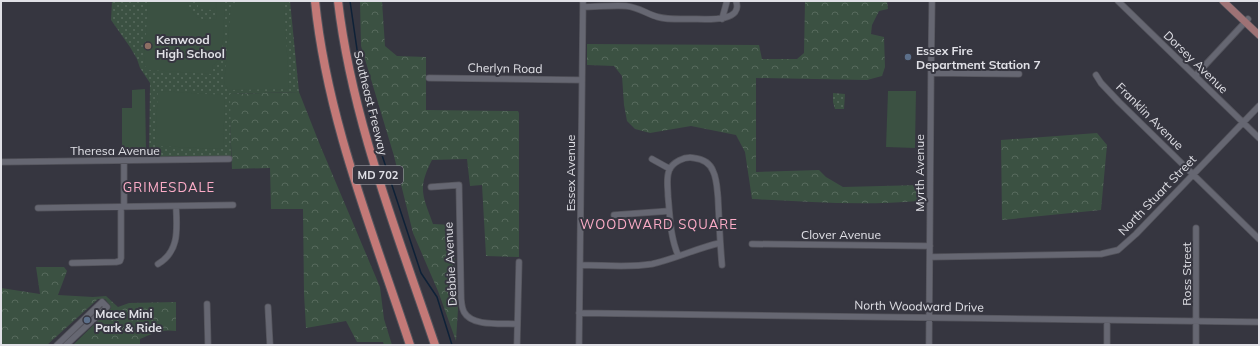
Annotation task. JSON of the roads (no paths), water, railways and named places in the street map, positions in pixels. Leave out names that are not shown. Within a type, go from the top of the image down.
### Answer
[{"type":"highway","name":"MD 702","points":[[315,1],[325,68],[336,118],[410,345]]},
{"type":"highway","name":"Southeast Freeway","points":[[338,1],[348,63],[359,112],[378,176],[435,345]]},
{"type":"main road","points":[[1224,1],[1259,29]]},
{"type":"main road","points":[[1230,1],[1259,35]]},
{"type":"street","points":[[722,18],[727,1]]},
{"type":"street","points":[[583,4],[627,6],[658,17],[670,19],[722,18],[731,15],[736,10],[736,1]]},
{"type":"street","name":"Myrth Avenue","points":[[929,345],[930,73],[932,1]]},
{"type":"street","name":"Dorsey Avenue","points":[[1118,1],[1259,138]]},
{"type":"street","name":"Essex Avenue","points":[[579,345],[583,4]]},
{"type":"street","points":[[1194,76],[1247,20]]},
{"type":"street","points":[[930,73],[1019,74]]},
{"type":"street","name":"Franklin Avenue","points":[[1096,75],[1101,83],[1119,102],[1259,238]]},
{"type":"street","name":"Cherlyn Road","points":[[429,78],[581,80]]},
{"type":"street","name":"North Stuart Street","points":[[930,257],[1101,254],[1118,250],[1126,244],[1259,106]]},
{"type":"street","points":[[678,256],[672,235],[669,211],[668,178],[670,169],[681,160],[691,157],[710,165],[714,172],[722,265]]},
{"type":"street","name":"Theresa Avenue","points":[[1,162],[229,159]]},
{"type":"street","points":[[652,159],[670,169]]},
{"type":"street","points":[[72,263],[120,261],[124,161]]},
{"type":"street","name":"Debbie Avenue","points":[[431,187],[459,185],[460,293],[464,313],[470,319],[479,322],[517,324]]},
{"type":"street","points":[[38,208],[233,205]]},
{"type":"street","points":[[158,264],[166,258],[175,244],[177,235],[176,206]]},
{"type":"street","points":[[614,215],[669,211]]},
{"type":"street","name":"Ross Street","points":[[1196,228],[1196,345]]},
{"type":"street","points":[[580,265],[641,265],[661,261],[702,247],[720,243]]},
{"type":"street","name":"Clover Avenue","points":[[752,244],[930,246]]},
{"type":"street","points":[[517,345],[519,262]]},
{"type":"street","points":[[57,345],[102,302],[107,307],[66,345]]},
{"type":"street","points":[[207,304],[208,345]]},
{"type":"street","points":[[268,307],[270,345]]},
{"type":"street","name":"North Woodward Drive","points":[[579,313],[1259,322]]},
{"type":"street","points":[[1107,320],[1107,345]]},
{"type":"waterway","points":[[350,1],[362,84],[375,134],[421,273],[437,297],[452,345]]},
{"type":"place","name":"Kenwood High School","points":[[148,46]]},
{"type":"place","name":"Essex Fire Department Station 7","points":[[908,57]]},
{"type":"place","name":"Mace Mini Park & Ride","points":[[87,320]]},
{"type":"district","name":"GRIMESDALE","points":[[169,187]]},
{"type":"district","name":"WOODWARD SQUARE","points":[[659,224]]}]
